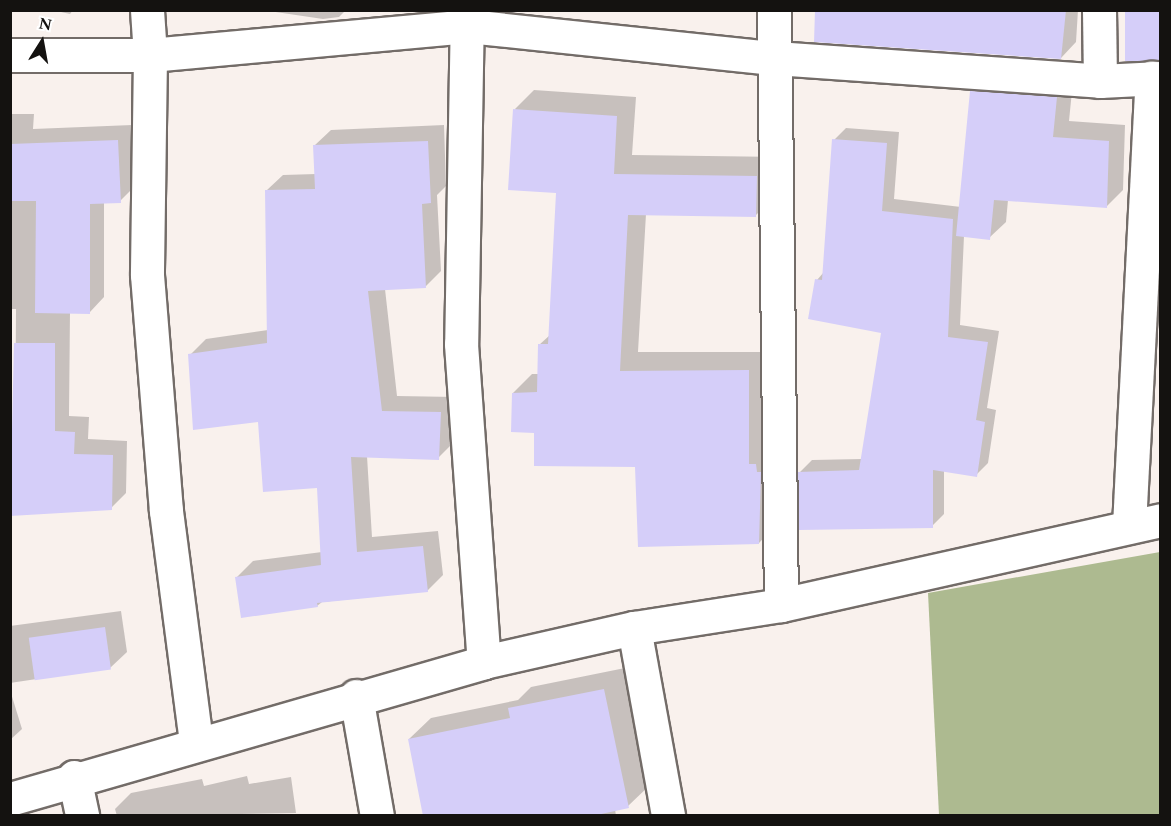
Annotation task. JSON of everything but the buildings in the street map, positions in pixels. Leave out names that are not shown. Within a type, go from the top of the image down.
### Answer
[{"type":"street","points":[[147,10],[150,56],[147,275],[166,511],[196,743]]},
{"type":"street","points":[[774,10],[781,605]]},
{"type":"street","points":[[1099,10],[1100,81]]},
{"type":"street","points":[[468,18],[461,344],[484,662]]},
{"type":"street","points":[[10,55],[150,56],[468,18],[775,58],[1100,81],[1156,78],[1129,526]]},
{"type":"street","points":[[10,799],[74,777],[356,696],[484,662],[634,628],[781,605],[1161,520]]},
{"type":"street","points":[[634,628],[668,816]]},
{"type":"street","points":[[356,696],[377,816]]},
{"type":"street","points":[[74,777],[82,816]]},
{"type":"green space","points":[[1160,552],[1160,815],[939,815],[928,593]]}]
